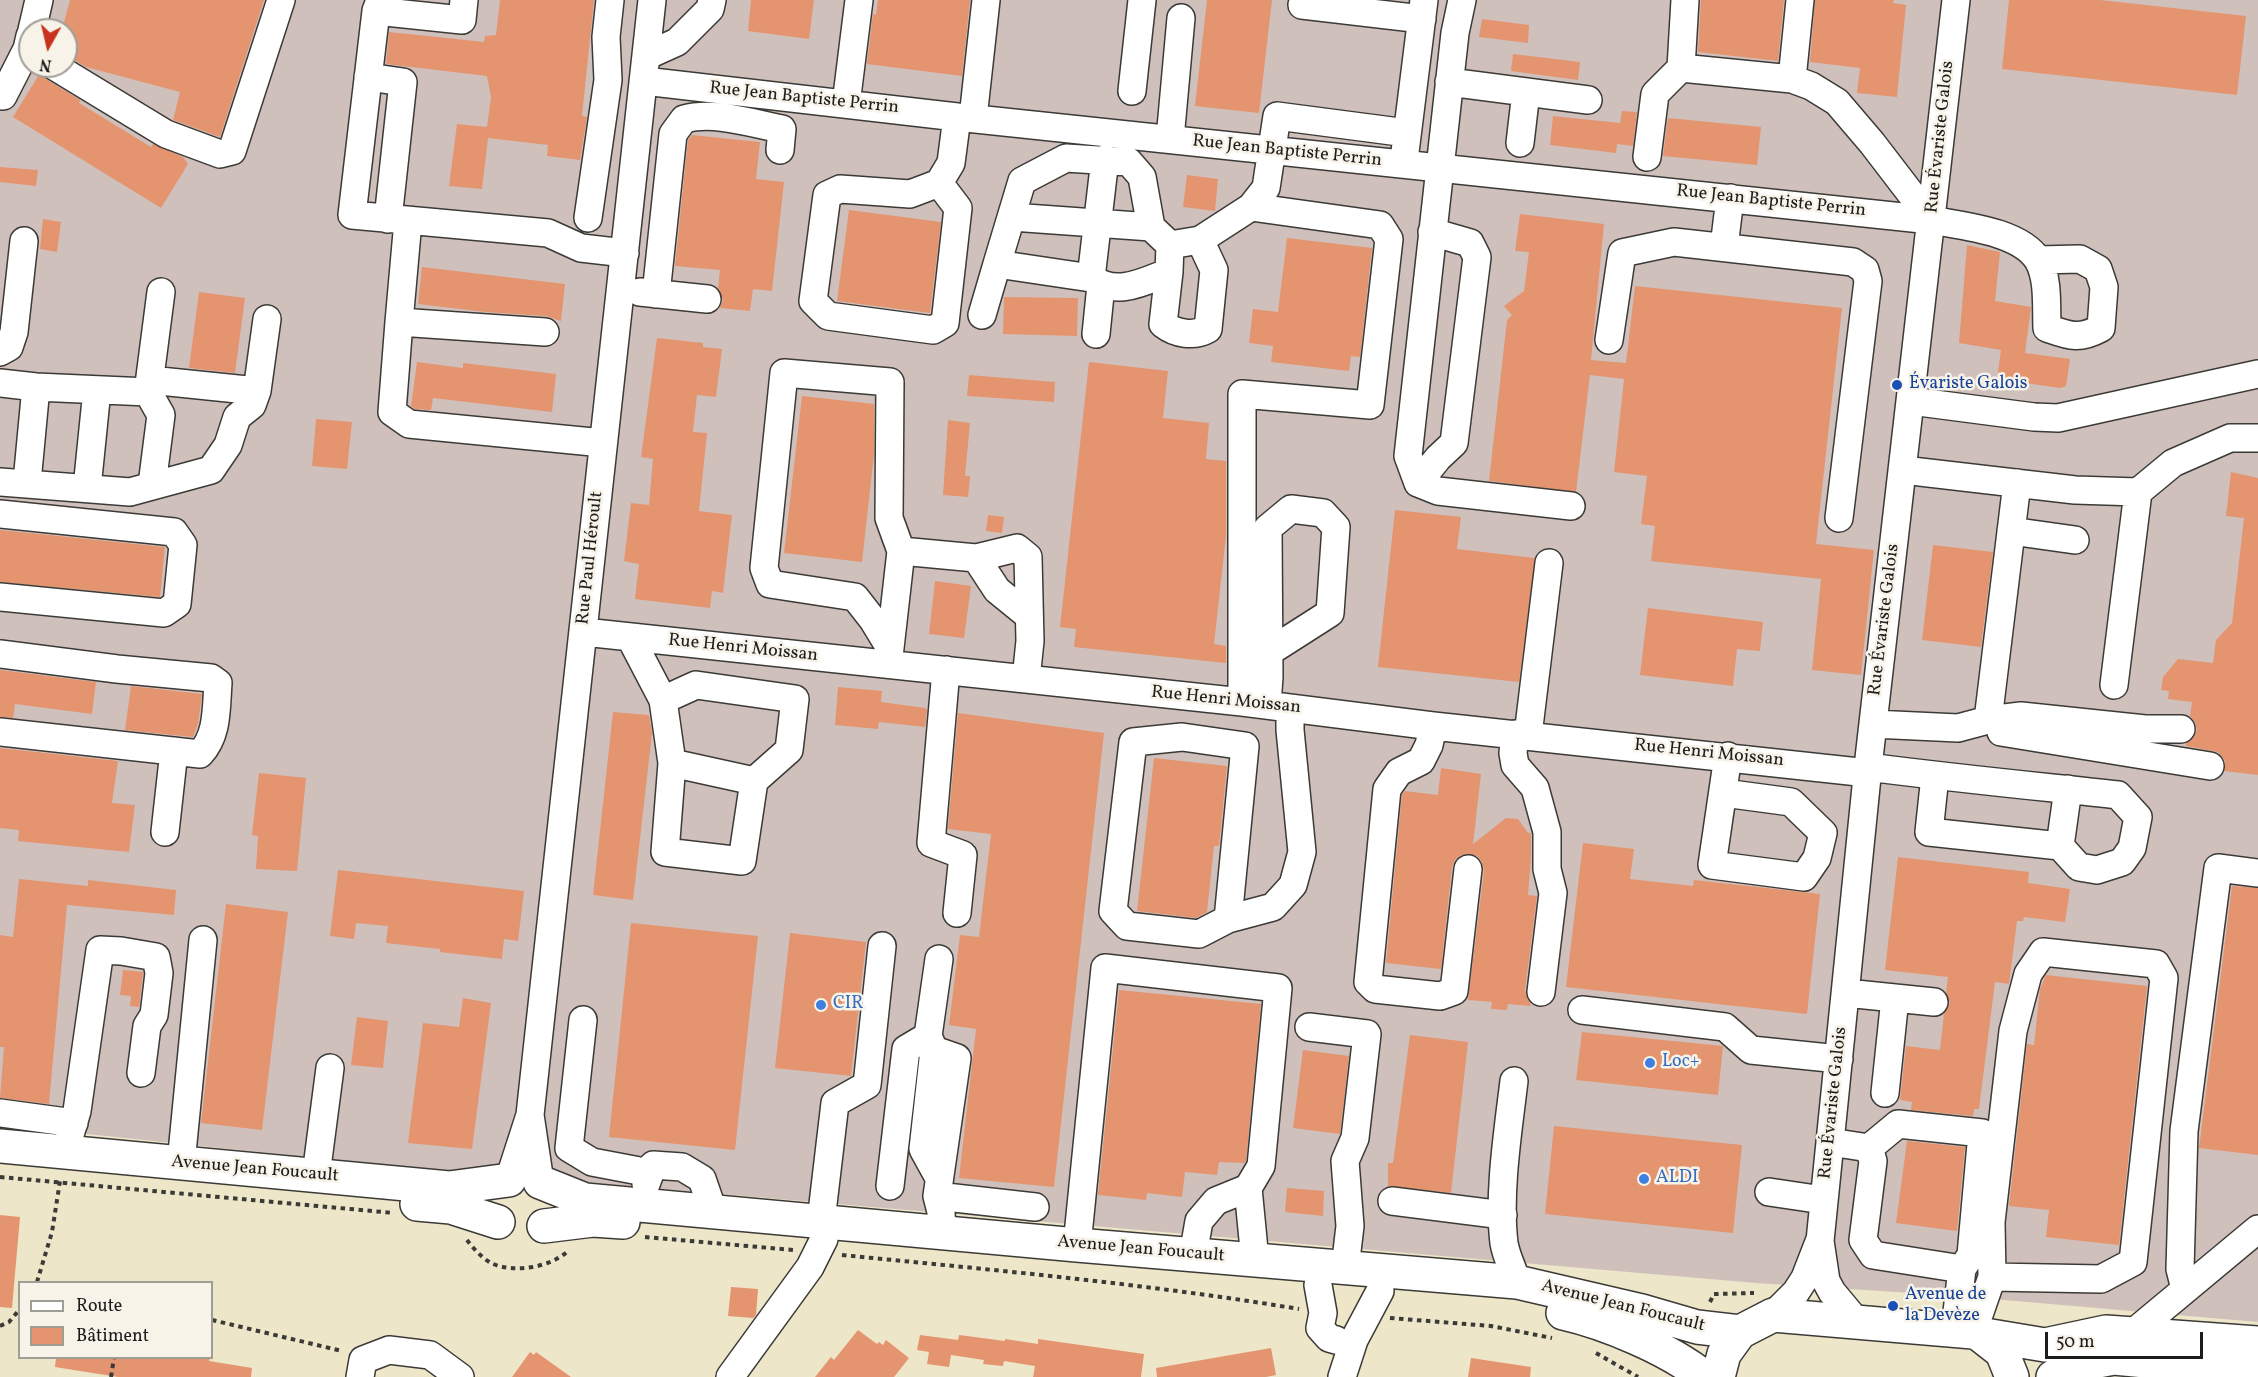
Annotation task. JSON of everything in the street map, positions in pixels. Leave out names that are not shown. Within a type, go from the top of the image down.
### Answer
[{"type":"main road","name":"Avenue Jean Foucault","points":[[0,1146],[67,1149],[181,1163],[450,1188],[525,1181],[585,1200],[713,1212],[823,1230],[1331,1277],[1517,1282],[1642,1311],[1697,1327],[1740,1332]]},
{"type":"main road","name":"Avenue Jean Foucault","points":[[0,1168],[67,1149],[451,1207],[498,1222]]},
{"type":"main road","points":[[525,1181],[550,1195],[552,1203],[549,1219],[544,1226],[533,1233],[520,1235],[507,1231],[498,1222],[494,1215],[494,1198],[502,1184],[525,1181]]},
{"type":"main road","name":"Avenue Jean Foucault","points":[[544,1226],[593,1220],[942,1233],[1255,1260],[1380,1291],[1511,1300],[1592,1320],[1684,1361],[1704,1377]]},
{"type":"main road","points":[[1718,1377],[1724,1354],[1740,1332],[1773,1315],[1969,1332],[2045,1345],[2106,1332],[2133,1333],[2248,1366]]},
{"type":"main road","points":[[1969,1332],[2002,1352],[2012,1377]]},
{"type":"main road","points":[[2052,1377],[2077,1365],[2114,1359],[2248,1366]]},
{"type":"street","points":[[35,18],[39,0]]},
{"type":"street","points":[[74,78],[166,134],[220,154],[232,151],[281,0]]},
{"type":"street","points":[[465,0],[462,20],[378,6],[352,215],[548,233],[581,248],[625,253]]},
{"type":"street","points":[[588,218],[608,80],[606,38],[610,0]]},
{"type":"street","name":"Rue Paul Héroult","points":[[525,1181],[530,1115],[652,0]]},
{"type":"street","points":[[645,68],[677,42],[710,9],[712,0]]},
{"type":"street","points":[[846,104],[859,0]]},
{"type":"street","points":[[939,183],[958,208],[945,323],[933,330],[828,316],[813,301],[827,195],[840,189],[910,194],[939,183],[951,163],[965,118],[986,0]]},
{"type":"street","points":[[1132,91],[1142,0]]},
{"type":"street","points":[[1462,0],[1449,82],[1408,456],[1418,483],[1438,491],[1571,507]]},
{"type":"street","points":[[1647,157],[1655,94],[1681,69],[1685,0]]},
{"type":"street","points":[[1792,79],[1800,0]]},
{"type":"street","name":"Rue Évariste Galois","points":[[1857,1322],[1832,1292],[1826,1281],[1820,1241],[1823,1200],[1873,724],[1956,0]]},
{"type":"street","points":[[1302,5],[1423,10],[1403,165]]},
{"type":"street","points":[[1170,139],[1181,18]]},
{"type":"street","points":[[3,96],[18,66]]},
{"type":"street","name":"Rue Jean Baptiste Perrin","points":[[645,68],[846,104],[1931,220],[2007,236],[2038,260]]},
{"type":"street","points":[[1681,69],[1792,79],[1811,86],[1837,102],[1872,143],[1931,220]]},
{"type":"street","points":[[368,77],[403,82],[398,220],[399,322],[392,412],[410,424],[603,443]]},
{"type":"street","points":[[1449,82],[1588,100]]},
{"type":"street","points":[[1520,143],[1526,92]]},
{"type":"street","points":[[656,294],[673,134],[684,119],[699,115],[782,129],[780,150]]},
{"type":"street","points":[[1012,217],[1098,224],[1160,236],[1200,240],[1251,207],[1266,188],[1277,116],[1407,133]]},
{"type":"street","points":[[982,315],[1022,181],[1066,158],[1129,162],[1142,177],[1169,272],[1163,324],[1174,332],[1201,333],[1208,329],[1214,270],[1200,240]]},
{"type":"street","points":[[1096,334],[1098,224],[1105,159]]},
{"type":"street","points":[[1724,247],[1730,198]]},
{"type":"street","points":[[1228,919],[1245,746],[1182,737],[1133,742],[1113,911],[1127,926],[1199,934],[1228,919],[1273,907],[1293,885],[1302,852],[1290,730],[1266,705],[1242,394],[1370,405],[1389,239],[1380,225],[1251,207]]},
{"type":"street","points":[[548,233],[588,218],[629,222]]},
{"type":"street","points":[[1418,483],[1438,458],[1454,443],[1477,258],[1470,243],[1432,232]]},
{"type":"street","points":[[0,352],[9,347],[14,332],[24,241]]},
{"type":"street","points":[[1609,340],[1622,253],[1674,242],[1853,262],[1865,270],[1869,281],[1839,519]]},
{"type":"street","points":[[997,264],[1130,288],[1169,272]]},
{"type":"street","points":[[621,289],[707,299]]},
{"type":"street","points":[[152,485],[161,415],[149,386],[161,292]]},
{"type":"street","points":[[0,482],[27,482],[130,492],[211,470],[228,445],[237,417],[252,405],[257,390],[267,319]]},
{"type":"street","points":[[399,322],[545,332]]},
{"type":"street","points":[[784,373],[890,382],[889,518],[901,551],[889,656],[873,620],[855,597],[770,584],[764,568],[784,373]]},
{"type":"street","points":[[1911,401],[2058,418],[2258,374]]},
{"type":"street","points":[[0,383],[97,390],[149,386],[257,390]]},
{"type":"street","points":[[27,482],[36,387]]},
{"type":"street","points":[[87,488],[97,390]]},
{"type":"street","points":[[1903,470],[2075,490],[2138,492],[2173,463],[2230,438],[2258,438]]},
{"type":"street","points":[[1988,720],[2017,483]]},
{"type":"street","points":[[2114,685],[2138,492]]},
{"type":"street","points":[[1266,705],[1269,652],[1268,528],[1291,509],[1323,513],[1336,527],[1330,613],[1269,652]]},
{"type":"street","points":[[0,513],[174,532],[183,545],[177,604],[164,613],[0,597]]},
{"type":"street","points":[[2011,531],[2075,540]]},
{"type":"street","points":[[901,551],[976,558],[1017,548],[1028,557],[1030,641],[1026,679]]},
{"type":"street","points":[[976,558],[997,590],[1029,616]]},
{"type":"street","points":[[1540,992],[1553,893],[1547,869],[1547,832],[1535,788],[1515,765],[1513,753],[1522,734],[1549,563]]},
{"type":"street","name":"Rue Henri Moissan","points":[[584,632],[889,656],[946,670],[1433,726],[2068,789]]},
{"type":"street","points":[[630,637],[663,700],[672,763],[665,852],[742,861],[754,781],[789,750],[795,699],[696,685],[663,700]]},
{"type":"street","points":[[0,654],[211,678],[218,683],[215,726],[209,744],[200,754],[0,732]]},
{"type":"street","points":[[946,670],[931,843],[963,855],[957,913]]},
{"type":"street","points":[[1182,737],[1187,696]]},
{"type":"street","points":[[1958,728],[1988,720],[2021,716],[2145,729],[2181,729]]},
{"type":"street","points":[[1873,724],[1958,728],[2019,734],[2210,766]]},
{"type":"street","points":[[1433,726],[1429,745],[1421,761],[1398,772],[1387,789],[1368,982],[1375,989],[1440,996],[1454,991],[1468,869]]},
{"type":"street","points":[[165,832],[174,751]]},
{"type":"street","points":[[1724,793],[1728,756]]},
{"type":"street","points":[[672,763],[754,781]]},
{"type":"street","points":[[1935,776],[1929,832],[2060,846],[2079,867],[2097,870],[2122,862],[2132,848],[2138,817],[2118,795],[2068,789],[2060,846]]},
{"type":"street","points":[[2185,1289],[2180,1269],[2184,1131],[2218,868],[2258,873]]},
{"type":"street","points":[[181,1163],[203,940]]},
{"type":"street","points":[[730,1377],[810,1268],[823,1230],[835,1103],[867,1085],[882,946]]},
{"type":"street","points":[[0,1113],[67,1149],[100,950],[156,957],[159,973],[154,1015],[147,1026],[141,1073]]},
{"type":"street","points":[[1969,1332],[1992,1277],[1991,1222],[2013,1031],[2028,974],[2043,952],[2156,964],[2164,978],[2133,1262],[2101,1280],[1992,1277]]},
{"type":"street","points":[[939,959],[923,1149],[938,1187],[942,1233]]},
{"type":"street","points":[[1077,1245],[1106,968],[1278,988],[1261,1166],[1248,1188],[1255,1260]]},
{"type":"street","points":[[1846,993],[1934,1002]]},
{"type":"street","points":[[1885,1093],[1895,998]]},
{"type":"street","points":[[1582,1010],[1725,1027],[1751,1050],[1839,1059]]},
{"type":"street","points":[[583,1020],[569,1148],[592,1162],[650,1173]]},
{"type":"street","points":[[1308,1027],[1367,1034],[1355,1138],[1345,1161],[1350,1226],[1331,1277],[1320,1328],[1329,1338],[1336,1340]]},
{"type":"street","points":[[890,1186],[906,1049],[931,1043]]},
{"type":"street","points":[[316,1176],[330,1068]]},
{"type":"street","points":[[1514,1082],[1505,1160],[1503,1215],[1504,1244],[1517,1282]]},
{"type":"street","points":[[1830,1142],[1869,1148],[1898,1124],[1982,1132],[1971,1255],[1962,1269],[1969,1332]]},
{"type":"street","points":[[1869,1148],[1873,1161],[1863,1240],[1873,1255],[1962,1269]]},
{"type":"street","points":[[639,1205],[653,1165],[682,1167],[702,1179],[713,1212]]},
{"type":"street","points":[[938,1187],[1035,1207]]},
{"type":"street","points":[[1193,1255],[1199,1221],[1216,1201],[1248,1188]]},
{"type":"street","points":[[1769,1192],[1823,1200]]},
{"type":"street","points":[[1392,1201],[1503,1215]]},
{"type":"street","points":[[2133,1333],[2258,1229]]},
{"type":"street","name":"Rue Évariste Galois","points":[[1773,1315],[1796,1292],[1805,1278],[1820,1241]]},
{"type":"street","points":[[1342,1377],[1354,1340],[1380,1291]]},
{"type":"street","points":[[362,1369],[389,1350],[430,1355],[460,1377]]},
{"type":"path","points":[[37,1281],[52,1232],[67,1149]]},
{"type":"path","points":[[0,1326],[9,1322],[18,1310]]},
{"type":"path","points":[[213,1320],[335,1349],[362,1369]]},
{"type":"path","points":[[111,1377],[114,1359]]},
{"type":"shaded area","points":[[0,0],[2258,0],[2258,1322],[1958,1296],[1756,1283],[384,1165],[0,1125]]},
{"type":"building","points":[[70,0],[264,0],[220,137],[173,120],[180,92],[86,67],[78,62],[78,18],[65,18]]},
{"type":"building","points":[[500,0],[594,0],[582,116],[587,117],[580,160],[547,156],[548,145],[488,138],[482,189],[449,186],[457,124],[487,127],[491,97],[487,76],[386,64],[389,32],[484,42],[485,36],[496,35]]},
{"type":"building","points":[[751,0],[814,0],[809,39],[748,31]]},
{"type":"building","points":[[878,0],[970,0],[962,76],[867,64],[873,14],[876,15]]},
{"type":"building","points":[[1207,0],[1272,0],[1259,113],[1195,106]]},
{"type":"building","points":[[1701,0],[1784,0],[1778,61],[1698,52]]},
{"type":"building","points":[[1815,0],[1894,0],[1893,3],[1906,5],[1897,97],[1857,93],[1860,68],[1810,62]]},
{"type":"building","points":[[2009,0],[2100,0],[2246,16],[2237,95],[2002,69]]},
{"type":"building","points":[[1482,19],[1529,25],[1528,43],[1479,37]]},
{"type":"building","points":[[1513,54],[1580,62],[1578,80],[1511,71]]},
{"type":"building","points":[[37,78],[45,78],[80,100],[79,103],[151,147],[153,144],[183,157],[188,164],[161,208],[13,117]]},
{"type":"building","points":[[1622,111],[1637,112],[1633,146],[1617,144],[1616,153],[1550,145],[1553,116],[1620,123]]},
{"type":"building","points":[[1668,118],[1761,127],[1757,165],[1663,156]]},
{"type":"building","points":[[692,135],[760,142],[756,179],[784,182],[772,291],[753,289],[750,311],[720,308],[723,300],[718,288],[720,270],[675,266],[688,140]]},
{"type":"building","points":[[0,167],[38,170],[36,186],[0,182]]},
{"type":"building","points":[[1187,175],[1218,179],[1215,211],[1183,207]]},
{"type":"building","points":[[849,210],[941,222],[930,313],[837,301]]},
{"type":"building","points":[[1520,214],[1604,224],[1591,360],[1626,363],[1635,286],[1842,308],[1816,544],[1874,550],[1861,675],[1812,670],[1821,579],[1651,561],[1655,526],[1641,524],[1647,476],[1614,472],[1624,379],[1590,375],[1576,492],[1489,481],[1507,320],[1512,315],[1504,306],[1524,291],[1529,252],[1515,251]]},
{"type":"building","points":[[43,219],[61,222],[57,252],[40,249]]},
{"type":"building","points":[[1287,238],[1372,248],[1360,357],[1351,356],[1349,371],[1271,362],[1273,346],[1249,343],[1253,309],[1278,312]]},
{"type":"building","points":[[1967,245],[2000,252],[1995,301],[2031,307],[2025,353],[2070,359],[2066,386],[2060,388],[1997,379],[2001,350],[1959,343]]},
{"type":"building","points":[[422,267],[565,284],[561,321],[546,316],[418,304]]},
{"type":"building","points":[[199,292],[245,298],[235,373],[189,368]]},
{"type":"building","points":[[1004,297],[1078,298],[1077,336],[1003,334]]},
{"type":"building","points":[[657,338],[703,343],[703,347],[722,349],[716,397],[697,395],[693,432],[707,433],[699,511],[732,515],[723,593],[712,591],[710,608],[635,599],[639,564],[624,561],[631,503],[649,505],[653,459],[641,457]]},
{"type":"building","points":[[417,362],[463,368],[463,363],[556,374],[552,412],[433,398],[431,410],[415,409],[411,406]]},
{"type":"building","points":[[1089,362],[1168,371],[1163,418],[1209,423],[1206,459],[1226,461],[1226,536],[1214,644],[1226,646],[1226,663],[1074,647],[1076,629],[1060,627]]},
{"type":"building","points":[[969,375],[1055,382],[1054,402],[967,396]]},
{"type":"building","points":[[802,396],[874,404],[874,454],[862,562],[784,553]]},
{"type":"building","points":[[316,419],[352,422],[347,469],[312,466]]},
{"type":"building","points":[[948,420],[970,423],[965,476],[970,476],[968,497],[943,495]]},
{"type":"building","points":[[2231,472],[2258,478],[2258,775],[2224,771],[2225,761],[2218,752],[2186,746],[2197,730],[2190,716],[2192,702],[2168,699],[2169,691],[2161,690],[2163,677],[2178,659],[2213,663],[2216,640],[2232,623],[2244,518],[2226,516]]},
{"type":"building","points":[[1395,510],[1461,517],[1457,549],[1535,558],[1519,682],[1378,667]]},
{"type":"building","points":[[988,515],[1004,517],[1002,533],[986,531]]},
{"type":"building","points":[[0,530],[165,547],[160,597],[0,582]]},
{"type":"building","points":[[1933,545],[1993,552],[1981,647],[1922,640]]},
{"type":"building","points":[[935,581],[971,586],[964,638],[929,634]]},
{"type":"building","points":[[1648,608],[1763,622],[1760,651],[1737,649],[1733,686],[1640,675]]},
{"type":"building","points":[[0,670],[96,682],[92,714],[15,704],[13,718],[0,717]]},
{"type":"building","points":[[131,686],[202,694],[198,724],[193,737],[125,730]]},
{"type":"building","points":[[838,687],[882,691],[881,702],[925,708],[927,710],[925,727],[879,722],[878,729],[835,725]]},
{"type":"building","points":[[613,712],[649,715],[652,733],[633,900],[593,895]]},
{"type":"building","points":[[958,713],[1104,733],[1054,1187],[959,1178],[976,1029],[949,1025],[960,935],[979,937],[991,834],[948,829]]},
{"type":"building","points":[[0,748],[118,761],[112,803],[135,805],[129,852],[18,841],[19,830],[0,828]]},
{"type":"building","points":[[1154,758],[1227,766],[1219,846],[1214,846],[1207,912],[1196,918],[1137,911]]},
{"type":"building","points":[[1441,768],[1481,774],[1473,844],[1506,818],[1518,819],[1528,833],[1531,833],[1528,895],[1537,896],[1525,990],[1531,1006],[1508,1004],[1507,1010],[1491,1009],[1492,1002],[1468,1000],[1484,871],[1482,862],[1477,856],[1461,855],[1452,867],[1441,969],[1386,963],[1402,795],[1405,791],[1438,795]]},
{"type":"building","points":[[259,773],[306,778],[297,871],[256,869],[258,836],[252,835]]},
{"type":"building","points":[[1583,843],[1634,849],[1630,879],[1693,886],[1694,880],[1820,894],[1807,1014],[1566,987]]},
{"type":"building","points":[[1898,857],[2029,872],[2028,883],[2070,889],[2065,922],[2024,917],[2023,921],[2017,921],[2009,984],[1995,982],[1979,1109],[1974,1109],[1973,1116],[1911,1110],[1912,1102],[1900,1100],[1906,1046],[1940,1050],[1944,1014],[1950,1003],[1946,993],[1948,977],[1885,970]]},
{"type":"building","points":[[338,870],[524,891],[518,941],[504,939],[502,959],[386,943],[388,926],[356,923],[354,939],[330,936]]},
{"type":"building","points":[[19,879],[88,886],[88,880],[176,890],[174,915],[67,905],[49,1104],[0,1098],[4,1047],[0,1047],[0,935],[13,937]]},
{"type":"building","points":[[2232,886],[2258,888],[2258,1155],[2199,1148]]},
{"type":"building","points":[[226,904],[288,912],[262,1130],[201,1123]]},
{"type":"building","points":[[631,923],[758,936],[735,1150],[609,1137]]},
{"type":"building","name":"CIR","points":[[790,933],[866,942],[851,1076],[775,1068]]},
{"type":"building","points":[[123,970],[143,972],[139,1007],[130,1006],[131,996],[120,995]]},
{"type":"building","points":[[2046,975],[2147,986],[2119,1245],[2046,1237],[2049,1210],[2009,1206],[2027,1044],[2034,1045],[2040,989]]},
{"type":"building","points":[[1119,990],[1261,1004],[1246,1161],[1244,1163],[1219,1162],[1217,1175],[1185,1172],[1182,1197],[1147,1193],[1146,1200],[1098,1195]]},
{"type":"building","points":[[463,998],[491,1003],[472,1149],[408,1143],[423,1023],[459,1027]]},
{"type":"building","points":[[357,1017],[388,1021],[383,1068],[351,1065]]},
{"type":"building","name":"Loc+","points":[[1582,1032],[1723,1046],[1718,1095],[1576,1080]]},
{"type":"building","points":[[1410,1035],[1468,1042],[1451,1193],[1388,1186],[1388,1163],[1393,1163]]},
{"type":"building","points":[[1303,1050],[1349,1056],[1340,1134],[1293,1128]]},
{"type":"building","name":"ALDI","points":[[1554,1126],[1742,1145],[1733,1233],[1545,1214]]},
{"type":"building","points":[[1907,1141],[1965,1147],[1957,1231],[1896,1223]]},
{"type":"building","points":[[1287,1188],[1324,1191],[1323,1216],[1285,1212]]},
{"type":"building","points":[[0,1215],[20,1217],[12,1308],[0,1307]]},
{"type":"building","points":[[731,1287],[758,1289],[756,1315],[753,1318],[728,1316]]},
{"type":"building","points":[[858,1330],[877,1344],[879,1342],[883,1345],[886,1340],[909,1358],[894,1377],[815,1377],[831,1357],[834,1360]]},
{"type":"building","points":[[920,1335],[958,1340],[959,1335],[1038,1344],[1038,1339],[1144,1354],[1141,1377],[1033,1377],[1035,1366],[1004,1361],[1003,1366],[983,1364],[984,1360],[951,1355],[949,1367],[927,1364],[929,1352],[917,1350]]},
{"type":"building","points":[[1271,1348],[1276,1375],[1266,1377],[1157,1377],[1156,1368]]},
{"type":"building","points":[[530,1352],[534,1355],[536,1352],[571,1377],[512,1377]]},
{"type":"building","points":[[1471,1358],[1531,1367],[1530,1377],[1468,1377]]},
{"type":"building","points":[[56,1359],[210,1359],[209,1361],[252,1368],[251,1377],[118,1377],[55,1367]]},
{"type":"place","name":"Évariste Galois","points":[[1897,385]]},
{"type":"place","name":"CIR","points":[[821,1005]]},
{"type":"place","name":"Loc+","points":[[1650,1063]]},
{"type":"place","name":"ALDI","points":[[1644,1179]]},
{"type":"place","name":"Avenue de la Devèze","points":[[1893,1306]]}]
